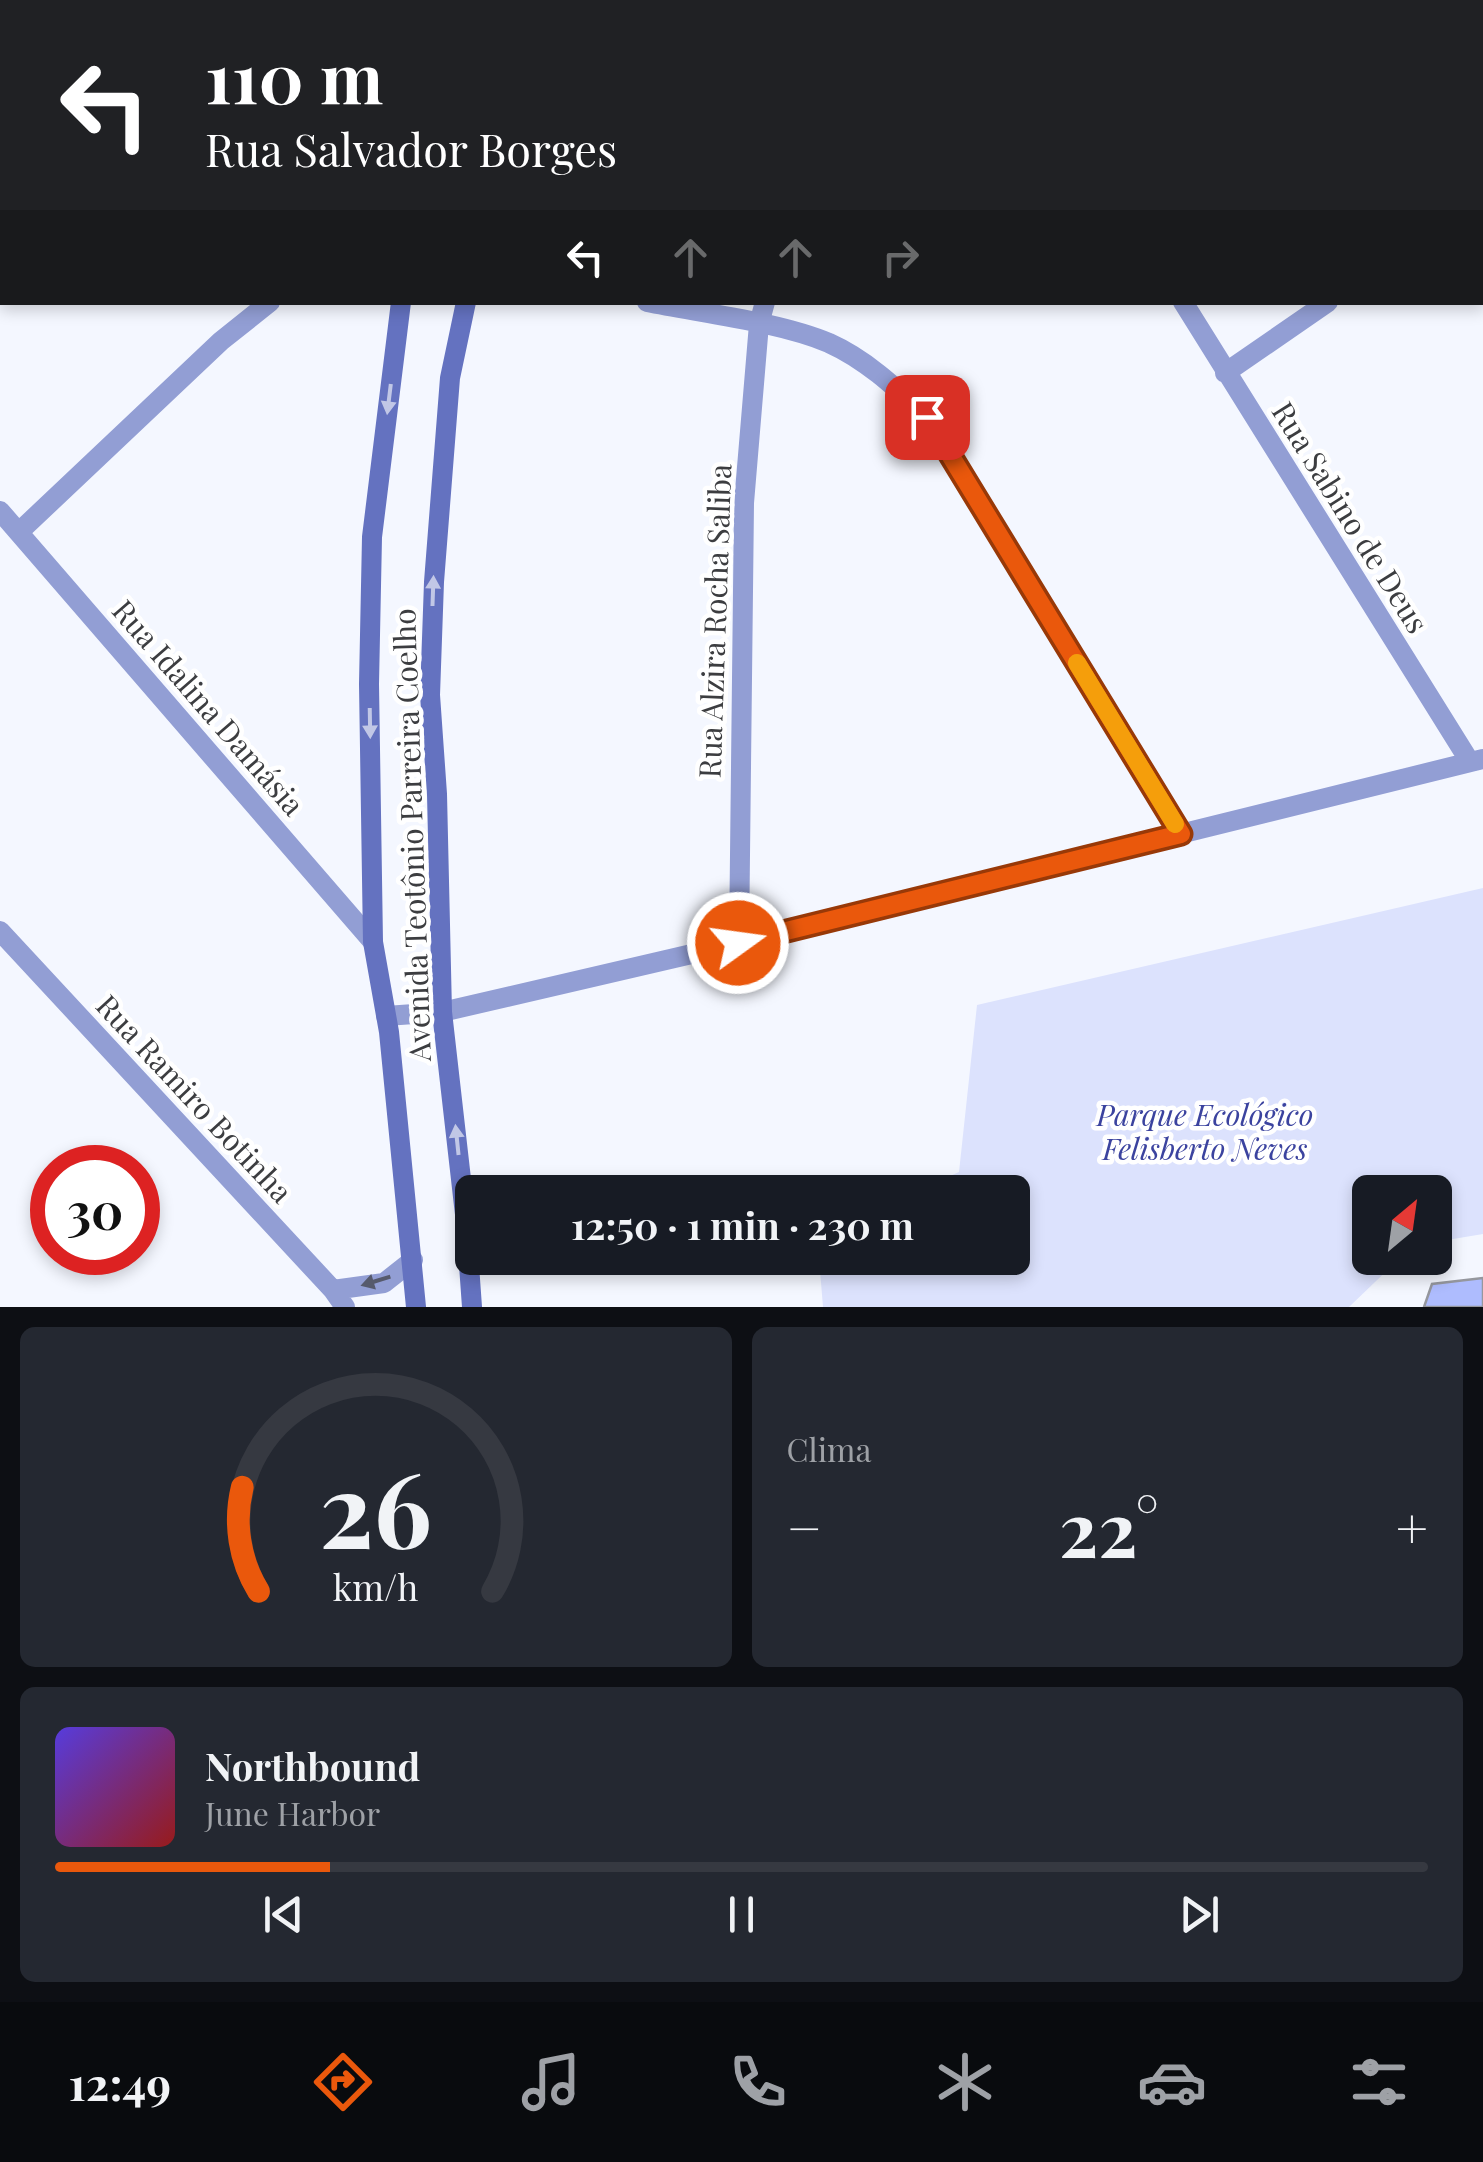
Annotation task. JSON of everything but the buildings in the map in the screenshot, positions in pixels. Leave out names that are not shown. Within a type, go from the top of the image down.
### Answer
[{"type":"main road","name":"Avenida Teotônio Parreira Coelho","points":[[401,305],[372,537],[369,684],[373,942],[386,1016],[416,1307]]},
{"type":"main road","name":"Avenida Teotônio Parreira Coelho","points":[[463,1175],[442,1012],[437,794],[430,695],[434,582],[450,378],[465,305]]},
{"type":"main road","name":"Avenida Teotônio Parreira Coelho","points":[[471,1275],[472,1307]]},
{"type":"street","points":[[19,532],[266,305]]},
{"type":"street","points":[[662,305],[759,324],[828,343],[880,374],[927,417],[1181,834]]},
{"type":"street","name":"Rua Alzira Rocha Saliba","points":[[738,943],[744,503],[759,324],[764,305]]},
{"type":"street","name":"Rua Sabino de Deus","points":[[1185,305],[1476,760]]},
{"type":"street","points":[[1225,373],[1324,305]]},
{"type":"street","name":"Rua Idalina Damásia","points":[[0,511],[373,942]]},
{"type":"street","points":[[386,1016],[442,1012],[738,943],[1476,760]]},
{"type":"street","name":"Rua Ramiro Botinha","points":[[0,931],[339,1298]]},
{"type":"street","points":[[339,1298],[384,1283],[413,1260]]},
{"type":"green space","name":"Parque Ecológico Felisberto Neves","points":[[1483,888],[1483,1234],[1452,1239],[1452,1175],[1352,1175],[1352,1275],[1382,1275],[1349,1307],[823,1307],[820,1275],[1030,1275],[1030,1175],[952,1175],[959,1172],[977,1005]]},
{"type":"slow traffic","points":[[1077,663],[1175,824]]},
{"type":"route","points":[[738,943],[1181,834],[927,417]]}]
